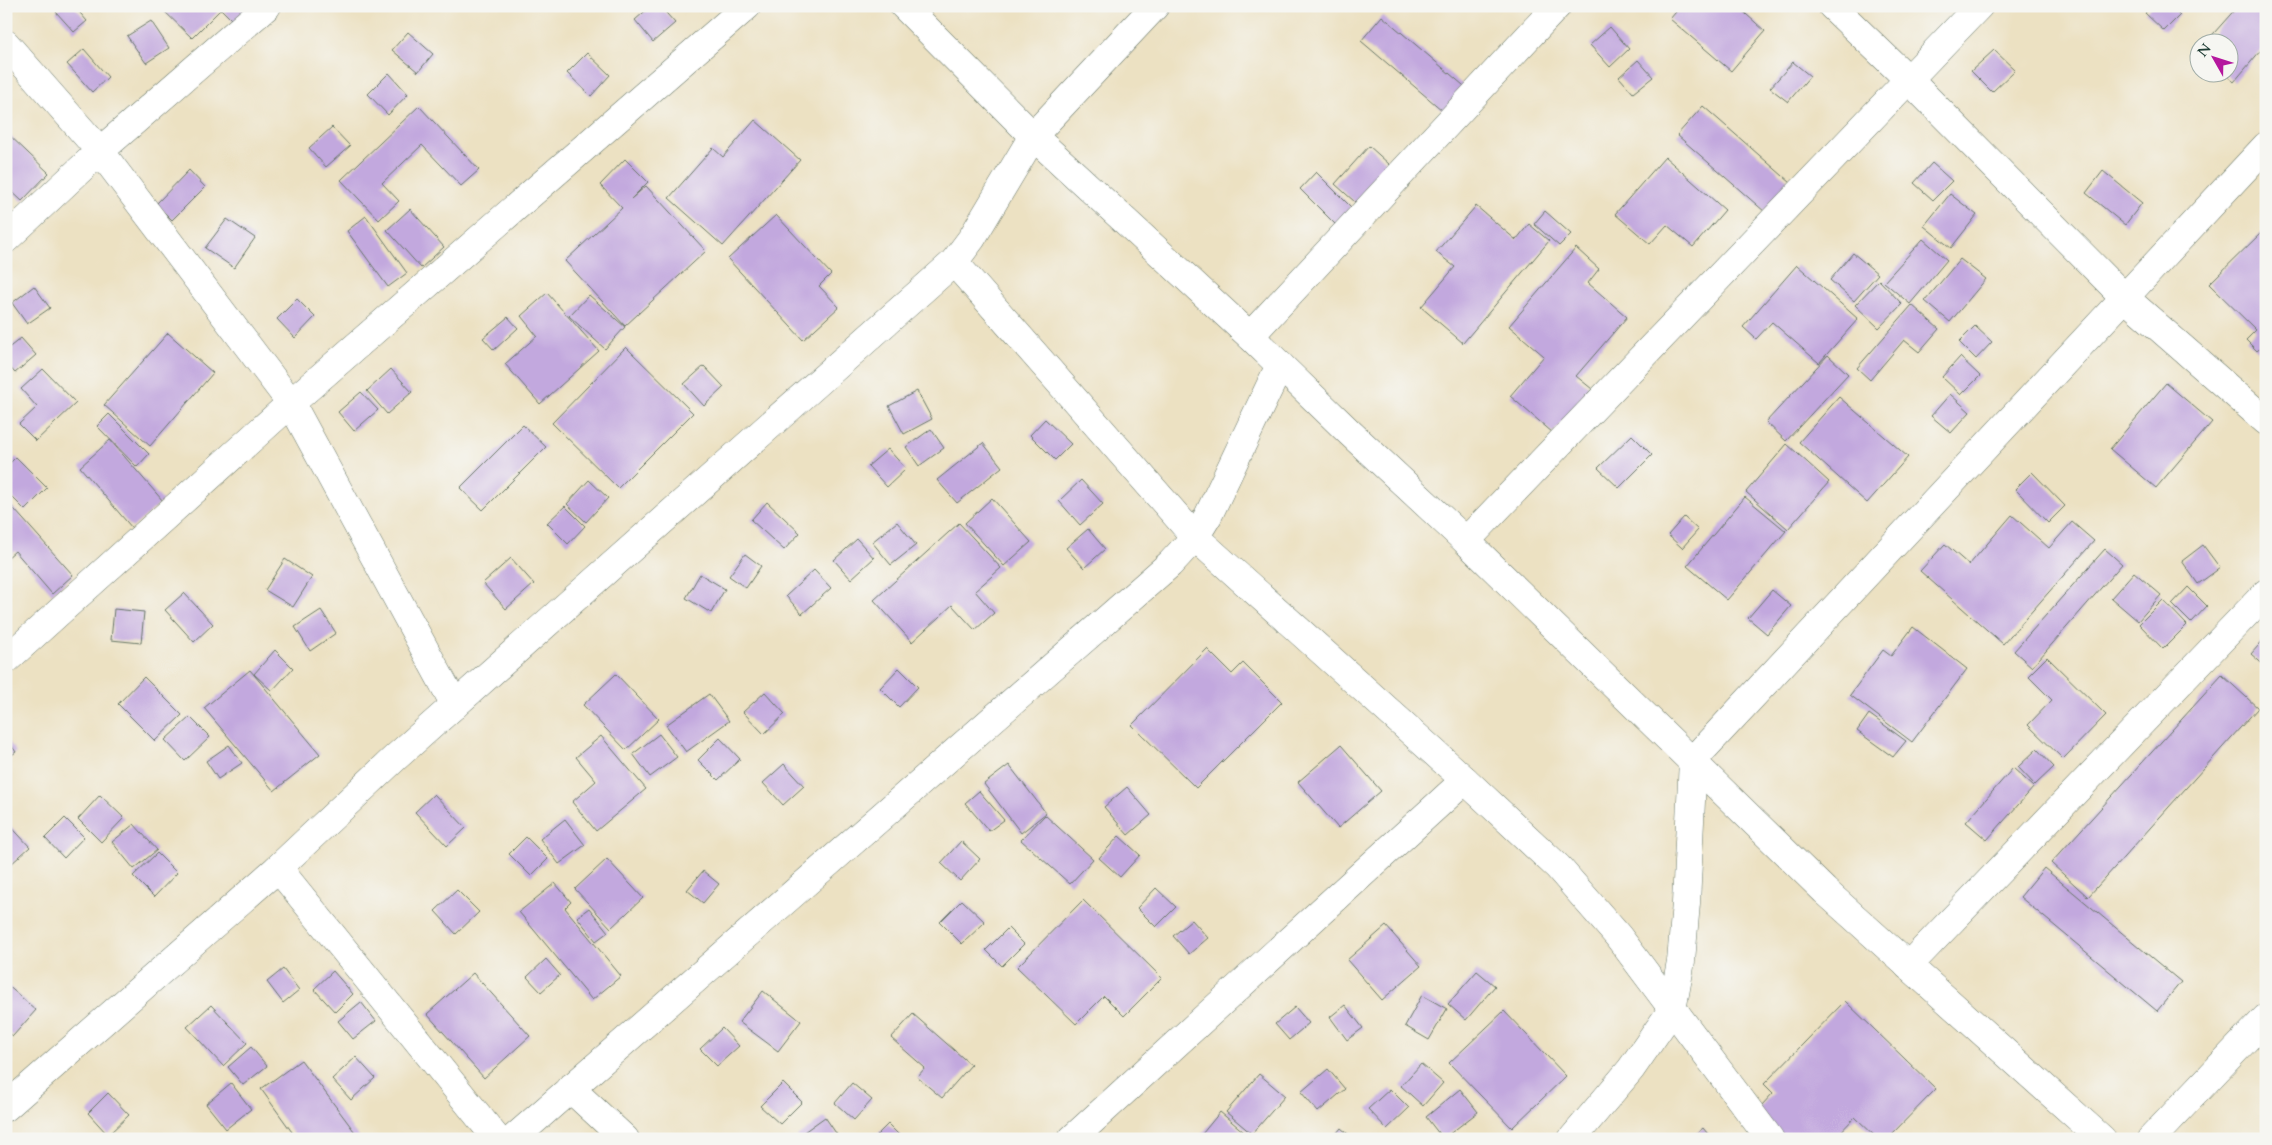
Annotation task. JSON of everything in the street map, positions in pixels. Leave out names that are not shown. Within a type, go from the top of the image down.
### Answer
[{"type":"street","points":[[6,239],[100,152],[267,6]]},
{"type":"street","points":[[6,660],[291,403],[747,6]]},
{"type":"street","points":[[904,6],[1033,136],[1250,336],[1466,540],[1825,891],[2102,1139]]},
{"type":"street","points":[[6,1107],[278,868],[455,705],[954,262],[972,238],[1033,136],[1155,6]]},
{"type":"street","points":[[1250,336],[1557,6]]},
{"type":"street","points":[[1832,6],[2124,297],[2266,421]]},
{"type":"street","points":[[1466,540],[1979,6]]},
{"type":"street","points":[[6,44],[100,152],[291,403],[455,705]]},
{"type":"street","points":[[1572,1139],[1630,1069],[1672,1010],[1681,961],[1686,903],[1693,760],[2266,146]]},
{"type":"street","points":[[954,262],[1195,537],[1465,780],[1570,881],[1618,936],[1770,1139]]},
{"type":"street","points":[[513,1139],[1170,564],[1195,537],[1208,516],[1280,365]]},
{"type":"street","points":[[1908,966],[2266,593]]},
{"type":"street","points":[[1072,1139],[1465,780]]},
{"type":"street","points":[[278,868],[497,1139]]},
{"type":"street","points":[[2151,1139],[2266,1018]]},
{"type":"street","points":[[570,1088],[625,1139]]},
{"type":"building","points":[[62,6],[74,6],[87,21],[74,32],[56,12]]},
{"type":"building","points":[[159,6],[254,6],[236,24],[221,9],[192,38]]},
{"type":"building","points":[[651,6],[660,6],[675,23],[653,42],[635,20]]},
{"type":"building","points":[[1681,6],[1737,6],[1765,31],[1731,71],[1670,19]]},
{"type":"building","points":[[2152,6],[2171,6],[2180,15],[2164,31],[2145,13]]},
{"type":"building","points":[[2238,6],[2266,6],[2266,54],[2261,50],[2240,75],[2240,32],[2215,32]]},
{"type":"building","points":[[1382,16],[1470,91],[1449,116],[1361,41]]},
{"type":"building","points":[[151,21],[169,48],[146,63],[127,36]]},
{"type":"building","points":[[1610,27],[1629,49],[1610,67],[1590,45]]},
{"type":"building","points":[[408,32],[433,54],[418,72],[392,50]]},
{"type":"building","points":[[84,49],[108,77],[92,92],[67,64]]},
{"type":"building","points":[[1994,50],[2015,70],[1992,92],[1971,71]]},
{"type":"building","points":[[587,53],[610,75],[591,96],[567,73]]},
{"type":"building","points":[[1638,60],[1653,77],[1633,93],[1619,77]]},
{"type":"building","points":[[1793,62],[1810,76],[1788,102],[1770,88]]},
{"type":"building","points":[[389,73],[408,94],[388,115],[368,94]]},
{"type":"building","points":[[419,106],[479,170],[461,186],[422,145],[382,183],[399,201],[379,220],[341,180]]},
{"type":"building","points":[[1703,106],[1791,183],[1765,212],[1677,135]]},
{"type":"building","points":[[755,120],[800,160],[723,246],[669,198],[713,148],[723,157]]},
{"type":"building","points":[[332,127],[350,146],[326,167],[309,148]]},
{"type":"building","points":[[6,132],[49,173],[22,201],[6,186]]},
{"type":"building","points":[[1369,146],[1399,173],[1365,211],[1335,184]]},
{"type":"building","points":[[1665,157],[1725,210],[1693,247],[1667,225],[1650,244],[1615,214]]},
{"type":"building","points":[[625,159],[648,182],[631,199],[646,186],[706,251],[625,326],[565,261],[622,208],[600,185]]},
{"type":"building","points":[[1932,163],[1952,181],[1933,200],[1914,183]]},
{"type":"building","points":[[189,170],[205,187],[172,220],[156,204]]},
{"type":"building","points":[[2103,171],[2142,203],[2125,225],[2086,193]]},
{"type":"building","points":[[1316,172],[1360,216],[1344,233],[1300,189]]},
{"type":"building","points":[[1950,194],[1977,215],[1951,248],[1924,226]]},
{"type":"building","points":[[1476,206],[1516,240],[1529,224],[1549,241],[1463,343],[1421,307],[1455,267],[1436,252]]},
{"type":"building","points":[[410,209],[444,247],[421,268],[387,230]]},
{"type":"building","points":[[1545,211],[1571,234],[1559,246],[1534,224]]},
{"type":"building","points":[[776,215],[831,274],[819,286],[839,307],[803,340],[728,259]]},
{"type":"building","points":[[366,216],[407,273],[388,287],[347,231]]},
{"type":"building","points":[[227,219],[255,238],[234,268],[205,248]]},
{"type":"building","points":[[2266,228],[2266,343],[2257,351],[2246,340],[2256,330],[2209,284]]},
{"type":"building","points":[[1923,239],[1947,260],[1910,304],[1884,282]]},
{"type":"building","points":[[1576,248],[1599,269],[1588,283],[1627,317],[1576,376],[1592,389],[1553,433],[1510,396],[1544,356],[1509,326]]},
{"type":"building","points":[[1853,253],[1878,274],[1854,301],[1830,280]]},
{"type":"building","points":[[1960,259],[1986,279],[1950,322],[1925,301]]},
{"type":"building","points":[[1797,265],[1858,319],[1819,363],[1772,322],[1756,339],[1743,327]]},
{"type":"building","points":[[1879,280],[1902,304],[1879,328],[1855,305]]},
{"type":"building","points":[[34,286],[50,308],[27,324],[12,303]]},
{"type":"building","points":[[547,293],[599,351],[540,404],[505,364],[537,336],[521,316]]},
{"type":"building","points":[[589,295],[625,327],[605,349],[569,316]]},
{"type":"building","points":[[297,299],[315,317],[295,338],[277,319]]},
{"type":"building","points":[[1912,305],[1939,329],[1919,352],[1904,340],[1870,380],[1857,368]]},
{"type":"building","points":[[508,317],[518,328],[494,350],[483,338]]},
{"type":"building","points":[[1975,326],[1992,342],[1976,359],[1959,342]]},
{"type":"building","points":[[168,333],[213,373],[150,446],[104,405]]},
{"type":"building","points":[[21,338],[36,355],[15,373],[6,363],[6,350]]},
{"type":"building","points":[[626,347],[693,413],[618,488],[552,423]]},
{"type":"building","points":[[1828,355],[1848,374],[1786,441],[1766,422]]},
{"type":"building","points":[[1960,357],[1980,376],[1961,395],[1942,377]]},
{"type":"building","points":[[704,366],[724,387],[704,406],[684,384]]},
{"type":"building","points":[[43,369],[76,403],[36,441],[19,424],[37,407],[21,389]]},
{"type":"building","points":[[391,369],[412,392],[387,414],[367,391]]},
{"type":"building","points":[[2166,383],[2212,422],[2156,488],[2110,449]]},
{"type":"building","points":[[917,391],[932,419],[904,434],[889,406]]},
{"type":"building","points":[[361,392],[378,410],[354,431],[338,412]]},
{"type":"building","points":[[1950,394],[1970,412],[1951,433],[1931,416]]},
{"type":"building","points":[[1839,397],[1908,457],[1867,503],[1799,442]]},
{"type":"building","points":[[109,414],[149,454],[137,467],[97,426]]},
{"type":"building","points":[[1045,419],[1071,444],[1055,460],[1030,435]]},
{"type":"building","points":[[523,425],[546,447],[483,510],[460,488]]},
{"type":"building","points":[[931,429],[944,448],[919,466],[906,447]]},
{"type":"building","points":[[1632,435],[1652,455],[1619,488],[1598,468]]},
{"type":"building","points":[[110,440],[163,501],[132,528],[80,467]]},
{"type":"building","points":[[983,443],[1002,467],[957,503],[937,480]]},
{"type":"building","points":[[1787,444],[1829,482],[1788,529],[1746,492]]},
{"type":"building","points":[[888,449],[906,469],[887,487],[868,466]]},
{"type":"building","points":[[16,457],[47,488],[25,510],[6,491],[6,467]]},
{"type":"building","points":[[2032,472],[2065,506],[2048,523],[2015,489]]},
{"type":"building","points":[[589,480],[608,498],[586,522],[567,504]]},
{"type":"building","points":[[1081,480],[1103,504],[1080,525],[1059,501]]},
{"type":"building","points":[[1745,497],[1786,531],[1727,600],[1687,566]]},
{"type":"building","points":[[992,498],[1031,542],[1004,566],[965,523]]},
{"type":"building","points":[[6,500],[73,575],[52,594],[15,551],[6,559]]},
{"type":"building","points":[[767,502],[800,533],[784,550],[751,520]]},
{"type":"building","points":[[565,506],[585,526],[568,544],[547,523]]},
{"type":"building","points":[[2012,515],[2049,548],[2072,522],[2094,541],[2003,644],[1920,571],[1945,544],[1969,565]]},
{"type":"building","points":[[1684,517],[1698,530],[1682,548],[1668,535]]},
{"type":"building","points":[[897,522],[916,545],[891,565],[872,542]]},
{"type":"building","points":[[959,523],[1001,568],[975,591],[994,613],[975,630],[952,605],[912,642],[874,600]]},
{"type":"building","points":[[1088,529],[1105,549],[1084,568],[1066,548]]},
{"type":"building","points":[[857,539],[874,558],[851,579],[834,560]]},
{"type":"building","points":[[2203,545],[2220,568],[2198,584],[2182,561]]},
{"type":"building","points":[[2105,549],[2122,564],[2032,667],[2014,651]]},
{"type":"building","points":[[745,554],[761,566],[746,588],[729,576]]},
{"type":"building","points":[[511,558],[534,584],[506,609],[483,583]]},
{"type":"building","points":[[285,559],[312,577],[293,607],[265,590]]},
{"type":"building","points":[[814,570],[831,588],[802,614],[786,596]]},
{"type":"building","points":[[2134,572],[2161,595],[2138,621],[2111,598]]},
{"type":"building","points":[[700,574],[725,589],[711,613],[686,598]]},
{"type":"building","points":[[2188,587],[2207,606],[2191,623],[2172,604]]},
{"type":"building","points":[[1772,590],[1791,606],[1767,634],[1748,618]]},
{"type":"building","points":[[184,593],[213,624],[194,642],[165,610]]},
{"type":"building","points":[[2163,600],[2187,625],[2163,649],[2139,624]]},
{"type":"building","points":[[114,609],[144,612],[141,643],[111,640]]},
{"type":"building","points":[[321,610],[336,633],[310,651],[295,627]]},
{"type":"building","points":[[1913,627],[1967,669],[1912,742],[1850,695],[1883,650],[1891,656]]},
{"type":"building","points":[[2266,637],[2266,667],[2251,654]]},
{"type":"building","points":[[1207,649],[1232,674],[1243,663],[1282,702],[1196,788],[1132,725]]},
{"type":"building","points":[[275,650],[293,668],[272,691],[254,674]]},
{"type":"building","points":[[2047,657],[2106,715],[2063,759],[2028,725],[2052,700],[2028,676]]},
{"type":"building","points":[[899,668],[918,687],[899,707],[880,688]]},
{"type":"building","points":[[250,670],[320,754],[274,791],[204,708]]},
{"type":"building","points":[[616,674],[659,719],[626,750],[583,705]]},
{"type":"building","points":[[2222,675],[2258,708],[2088,897],[2051,863]]},
{"type":"building","points":[[144,677],[182,715],[155,741],[118,704]]},
{"type":"building","points":[[765,692],[785,714],[764,734],[743,712]]},
{"type":"building","points":[[709,694],[729,721],[686,752],[666,725]]},
{"type":"building","points":[[1869,714],[1906,741],[1893,757],[1857,731]]},
{"type":"building","points":[[190,717],[210,737],[185,761],[165,740]]},
{"type":"building","points":[[659,734],[677,757],[650,777],[633,754]]},
{"type":"building","points":[[601,736],[646,789],[596,831],[572,802],[596,781],[576,757]]},
{"type":"building","points":[[6,738],[16,752],[6,759]]},
{"type":"building","points":[[720,738],[740,759],[718,780],[698,760]]},
{"type":"building","points":[[229,745],[242,763],[218,779],[206,761]]},
{"type":"building","points":[[1341,745],[1381,791],[1338,828],[1298,782]]},
{"type":"building","points":[[2037,749],[2054,767],[2035,785],[2018,767]]},
{"type":"building","points":[[784,764],[804,786],[783,805],[763,783]]},
{"type":"building","points":[[1009,765],[1046,813],[1021,833],[984,784]]},
{"type":"building","points":[[2013,768],[2034,787],[1987,840],[1966,822]]},
{"type":"building","points":[[1127,787],[1151,815],[1128,835],[1104,807]]},
{"type":"building","points":[[979,791],[1004,820],[989,831],[965,803]]},
{"type":"building","points":[[434,794],[466,828],[447,846],[415,812]]},
{"type":"building","points":[[100,795],[124,818],[101,842],[78,819]]},
{"type":"building","points":[[1045,815],[1093,859],[1070,884],[1021,840]]},
{"type":"building","points":[[65,818],[84,837],[64,858],[45,838]]},
{"type":"building","points":[[565,819],[585,845],[559,864],[540,839]]},
{"type":"building","points":[[6,821],[30,847],[10,865],[6,860]]},
{"type":"building","points":[[134,824],[157,850],[134,869],[112,842]]},
{"type":"building","points":[[1119,836],[1140,855],[1120,877],[1099,858]]},
{"type":"building","points":[[526,837],[548,859],[531,876],[509,854]]},
{"type":"building","points":[[961,841],[980,859],[960,881],[941,863]]},
{"type":"building","points":[[157,853],[177,873],[154,897],[133,876]]},
{"type":"building","points":[[607,859],[643,898],[611,928],[575,889]]},
{"type":"building","points":[[2044,868],[2181,982],[2157,1011],[2020,897]]},
{"type":"building","points":[[703,871],[719,884],[703,903],[687,890]]},
{"type":"building","points":[[555,883],[571,902],[565,908],[621,976],[592,1000],[519,912]]},
{"type":"building","points":[[1156,888],[1176,907],[1156,927],[1137,908]]},
{"type":"building","points":[[457,890],[479,912],[456,934],[435,911]]},
{"type":"building","points":[[962,900],[985,922],[962,944],[940,922]]},
{"type":"building","points":[[1083,900],[1162,978],[1124,1016],[1104,996],[1076,1024],[1017,967]]},
{"type":"building","points":[[589,908],[608,932],[596,941],[577,917]]},
{"type":"building","points":[[1192,920],[1208,938],[1189,954],[1173,936]]},
{"type":"building","points":[[1386,926],[1421,966],[1382,1000],[1347,960]]},
{"type":"building","points":[[1008,928],[1024,944],[1002,966],[986,950]]},
{"type":"building","points":[[546,959],[560,975],[541,992],[527,977]]},
{"type":"building","points":[[283,969],[299,990],[283,1003],[267,982]]},
{"type":"building","points":[[333,971],[353,994],[335,1012],[314,989]]},
{"type":"building","points":[[1477,971],[1495,986],[1466,1020],[1448,1004]]},
{"type":"building","points":[[473,973],[530,1036],[484,1078],[427,1014]]},
{"type":"building","points":[[6,984],[36,1010],[13,1036],[6,1031]]},
{"type":"building","points":[[763,991],[801,1021],[778,1051],[739,1022]]},
{"type":"building","points":[[1422,995],[1447,1009],[1429,1040],[1405,1026]]},
{"type":"building","points":[[1845,1001],[1936,1089],[1887,1139],[1878,1139],[1855,1117],[1834,1139],[1768,1139],[1748,1120],[1773,1093],[1764,1084]]},
{"type":"building","points":[[361,1002],[376,1021],[353,1039],[338,1021]]},
{"type":"building","points":[[211,1005],[247,1043],[223,1066],[187,1027]]},
{"type":"building","points":[[1345,1005],[1363,1028],[1347,1040],[1330,1017]]},
{"type":"building","points":[[1295,1007],[1309,1023],[1289,1040],[1275,1024]]},
{"type":"building","points":[[1504,1011],[1566,1076],[1512,1128],[1449,1063]]},
{"type":"building","points":[[913,1014],[971,1065],[942,1098],[917,1077],[925,1068],[891,1038]]},
{"type":"building","points":[[722,1028],[739,1046],[717,1066],[700,1049]]},
{"type":"building","points":[[251,1047],[267,1066],[243,1085],[228,1067]]},
{"type":"building","points":[[356,1057],[375,1078],[351,1100],[332,1079]]},
{"type":"building","points":[[301,1060],[360,1139],[297,1139],[261,1089]]},
{"type":"building","points":[[1421,1064],[1443,1083],[1423,1106],[1401,1086]]},
{"type":"building","points":[[1328,1069],[1345,1089],[1318,1112],[1301,1092]]},
{"type":"building","points":[[1259,1074],[1285,1096],[1252,1134],[1226,1112]]},
{"type":"building","points":[[231,1083],[251,1109],[226,1129],[206,1104]]},
{"type":"building","points":[[783,1083],[802,1102],[780,1124],[760,1106]]},
{"type":"building","points":[[852,1083],[872,1100],[854,1120],[835,1103]]},
{"type":"building","points":[[1390,1089],[1409,1108],[1387,1129],[1368,1109]]},
{"type":"building","points":[[1460,1089],[1478,1112],[1443,1139],[1426,1117]]},
{"type":"building","points":[[108,1093],[129,1115],[108,1135],[88,1113]]},
{"type":"building","points":[[1220,1112],[1244,1132],[1238,1139],[1198,1139]]},
{"type":"building","points":[[825,1117],[840,1139],[799,1139],[797,1137]]},
{"type":"building","points":[[888,1124],[903,1139],[873,1139]]},
{"type":"building","points":[[1341,1128],[1354,1139],[1332,1139]]},
{"type":"building","points":[[1703,1128],[1712,1139],[1690,1139]]}]
